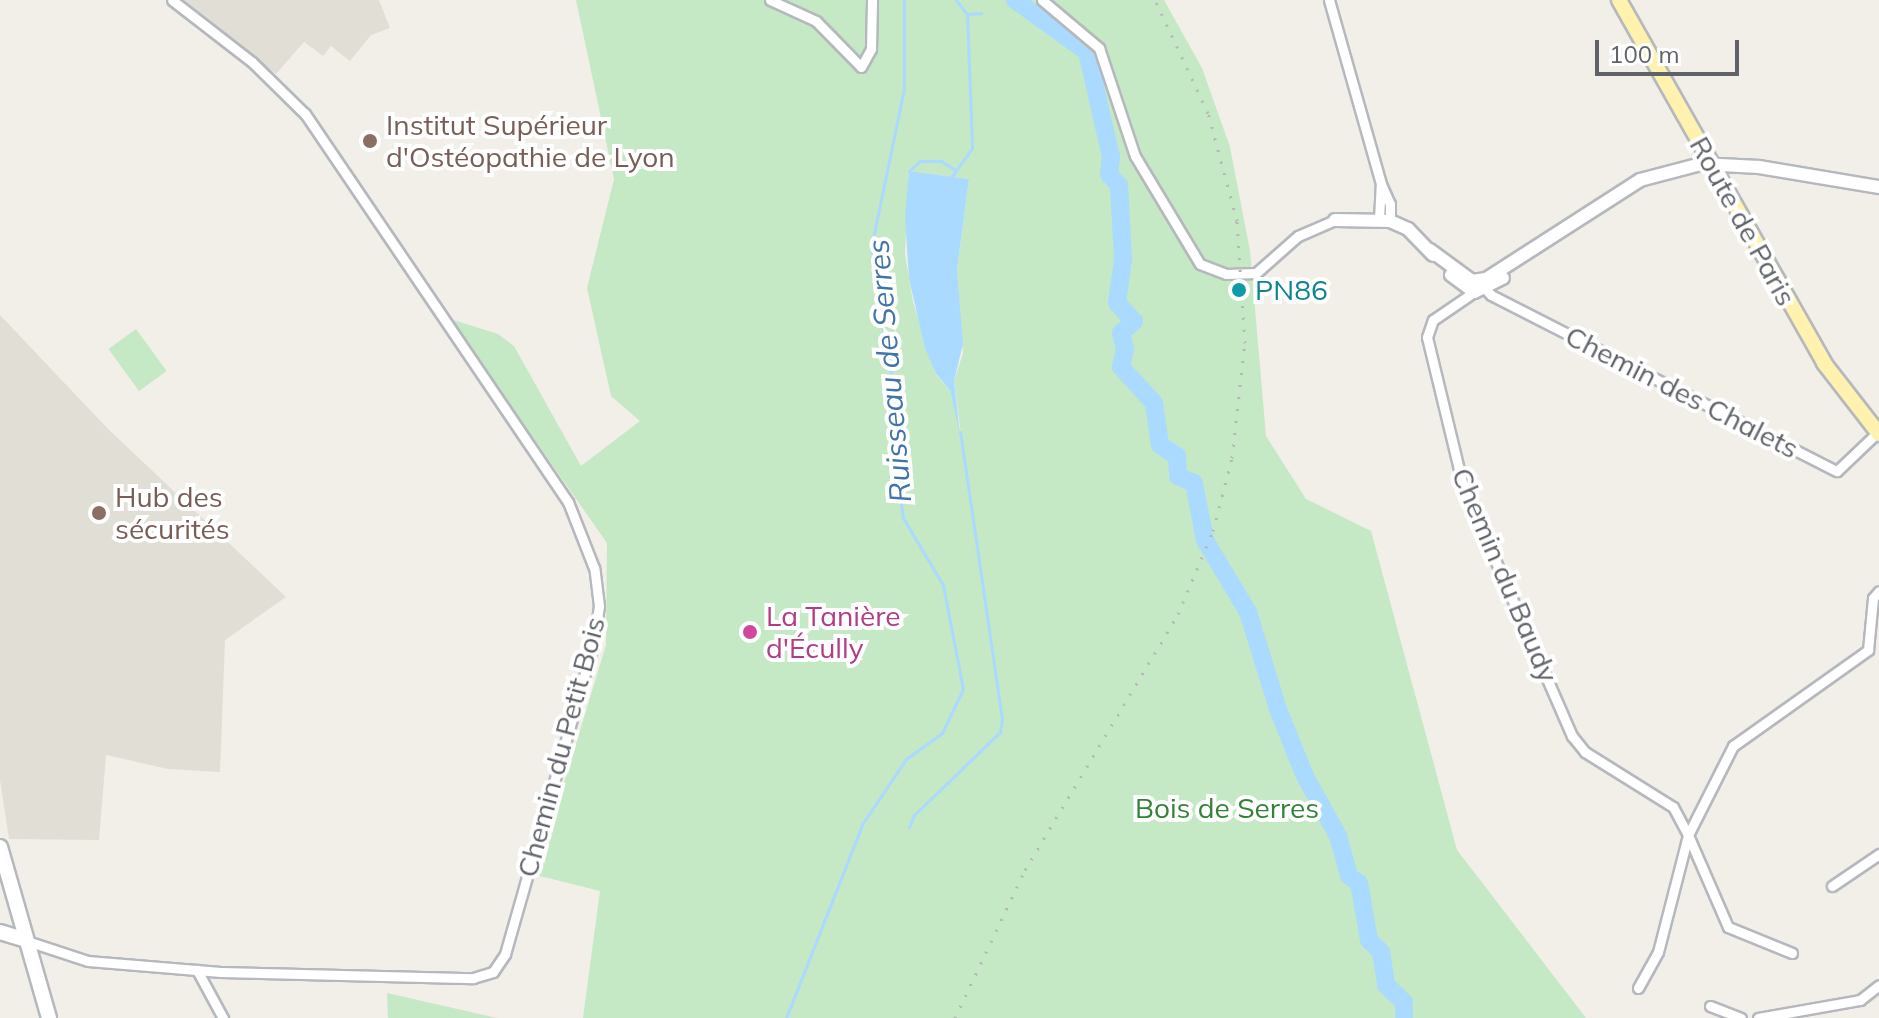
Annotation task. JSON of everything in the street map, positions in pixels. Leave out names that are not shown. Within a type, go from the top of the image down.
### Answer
[{"type":"main road","name":"Route de Paris","points":[[1619,0],[1824,363],[1878,432]]},
{"type":"main road","points":[[0,847],[26,940],[30,977],[50,1018]]},
{"type":"main road","points":[[0,932],[26,940]]},
{"type":"street","name":"Chemin du Petit Bois","points":[[26,940],[88,961],[197,970],[473,978],[493,972],[505,954],[594,641],[598,591],[579,522],[305,114],[272,78],[172,0]]},
{"type":"street","points":[[770,0],[816,21],[861,67],[871,49],[872,0]]},
{"type":"street","points":[[1042,0],[1099,48],[1135,156],[1187,250],[1200,264],[1226,274],[1260,272],[1298,236],[1335,220],[1384,220],[1480,287],[1640,180],[1712,165],[1759,167],[1879,187]]},
{"type":"street","points":[[1329,0],[1381,184],[1384,220]]},
{"type":"street","name":"Chemin des Chalets","points":[[1480,287],[1837,471],[1878,432]]},
{"type":"street","name":"Chemin du Baudy","points":[[1480,287],[1433,320],[1427,337],[1463,486],[1577,744],[1673,807],[1728,927],[1792,953]]},
{"type":"street","points":[[1638,988],[1658,952],[1688,835],[1733,746],[1868,650],[1873,598],[1879,591]]},
{"type":"street","points":[[1832,886],[1879,854]]},
{"type":"street","points":[[197,970],[223,1018]]},
{"type":"street","points":[[1758,1018],[1860,1000],[1879,985]]},
{"type":"street","points":[[1710,1006],[1741,1018]]},
{"type":"shaded area","points":[[184,0],[379,0],[390,28],[371,35],[350,61],[331,46],[323,56],[304,42],[276,74]]},
{"type":"shaded area","name":"Hub des sécurités","points":[[0,315],[108,429],[286,597],[225,640],[220,772],[168,769],[106,755],[99,840],[9,839],[0,780]]},
{"type":"green space","name":"Bois de Serres","points":[[576,0],[1164,0],[1202,68],[1230,147],[1250,251],[1266,436],[1306,499],[1371,531],[1457,850],[1586,1018],[583,1018],[600,891],[536,875],[606,645],[607,543],[450,319],[498,334],[514,346],[581,466],[640,421],[611,396],[587,288],[614,179]],"holes":[[[909,171],[969,179],[957,270],[963,353],[954,381],[961,435],[950,390],[936,375],[913,302],[905,254]]]},
{"type":"green space","points":[[136,329],[167,371],[139,391],[108,349]]},
{"type":"green space","points":[[387,993],[497,1018],[388,1018]]},
{"type":"water","points":[[909,171],[969,179],[957,270],[963,344],[954,381],[960,435],[950,390],[936,374],[925,348],[909,279],[905,217]]},
{"type":"waterway","name":"Ruisseau de Serres","points":[[786,1018],[863,823],[906,759],[942,733],[963,689],[943,585],[903,518],[890,428],[891,355],[883,340],[883,308],[871,248],[904,89],[904,0]]},
{"type":"waterway","name":"Ruisseau de Serres","points":[[956,0],[967,14],[981,13]]},
{"type":"waterway","points":[[1015,0],[1087,52],[1111,157],[1109,174],[1119,185],[1123,259],[1117,303],[1134,321],[1121,333],[1125,349],[1121,367],[1154,403],[1160,445],[1177,456],[1178,476],[1194,483],[1205,540],[1248,612],[1279,712],[1305,776],[1338,836],[1349,876],[1359,883],[1369,940],[1381,952],[1386,985],[1404,1002],[1404,1018]]},
{"type":"waterway","points":[[949,180],[972,148],[967,14]]},
{"type":"waterway","points":[[909,171],[920,161],[941,161],[954,169]]},
{"type":"waterway","points":[[909,827],[914,815],[1000,732],[1002,719],[960,432]]},
{"type":"railway","points":[[955,1018],[1025,870],[1178,614],[1213,531],[1232,458],[1245,343],[1237,221],[1208,113],[1155,0]]},
{"type":"place","name":"Institut Supérieur d'Ostéopathie de Lyon","points":[[370,141]]},
{"type":"place","name":"PN86","points":[[1239,290]]},
{"type":"place","name":"Hub des sécurités","points":[[99,513]]},
{"type":"place","name":"La Tanière d'Écully","points":[[750,632]]}]
